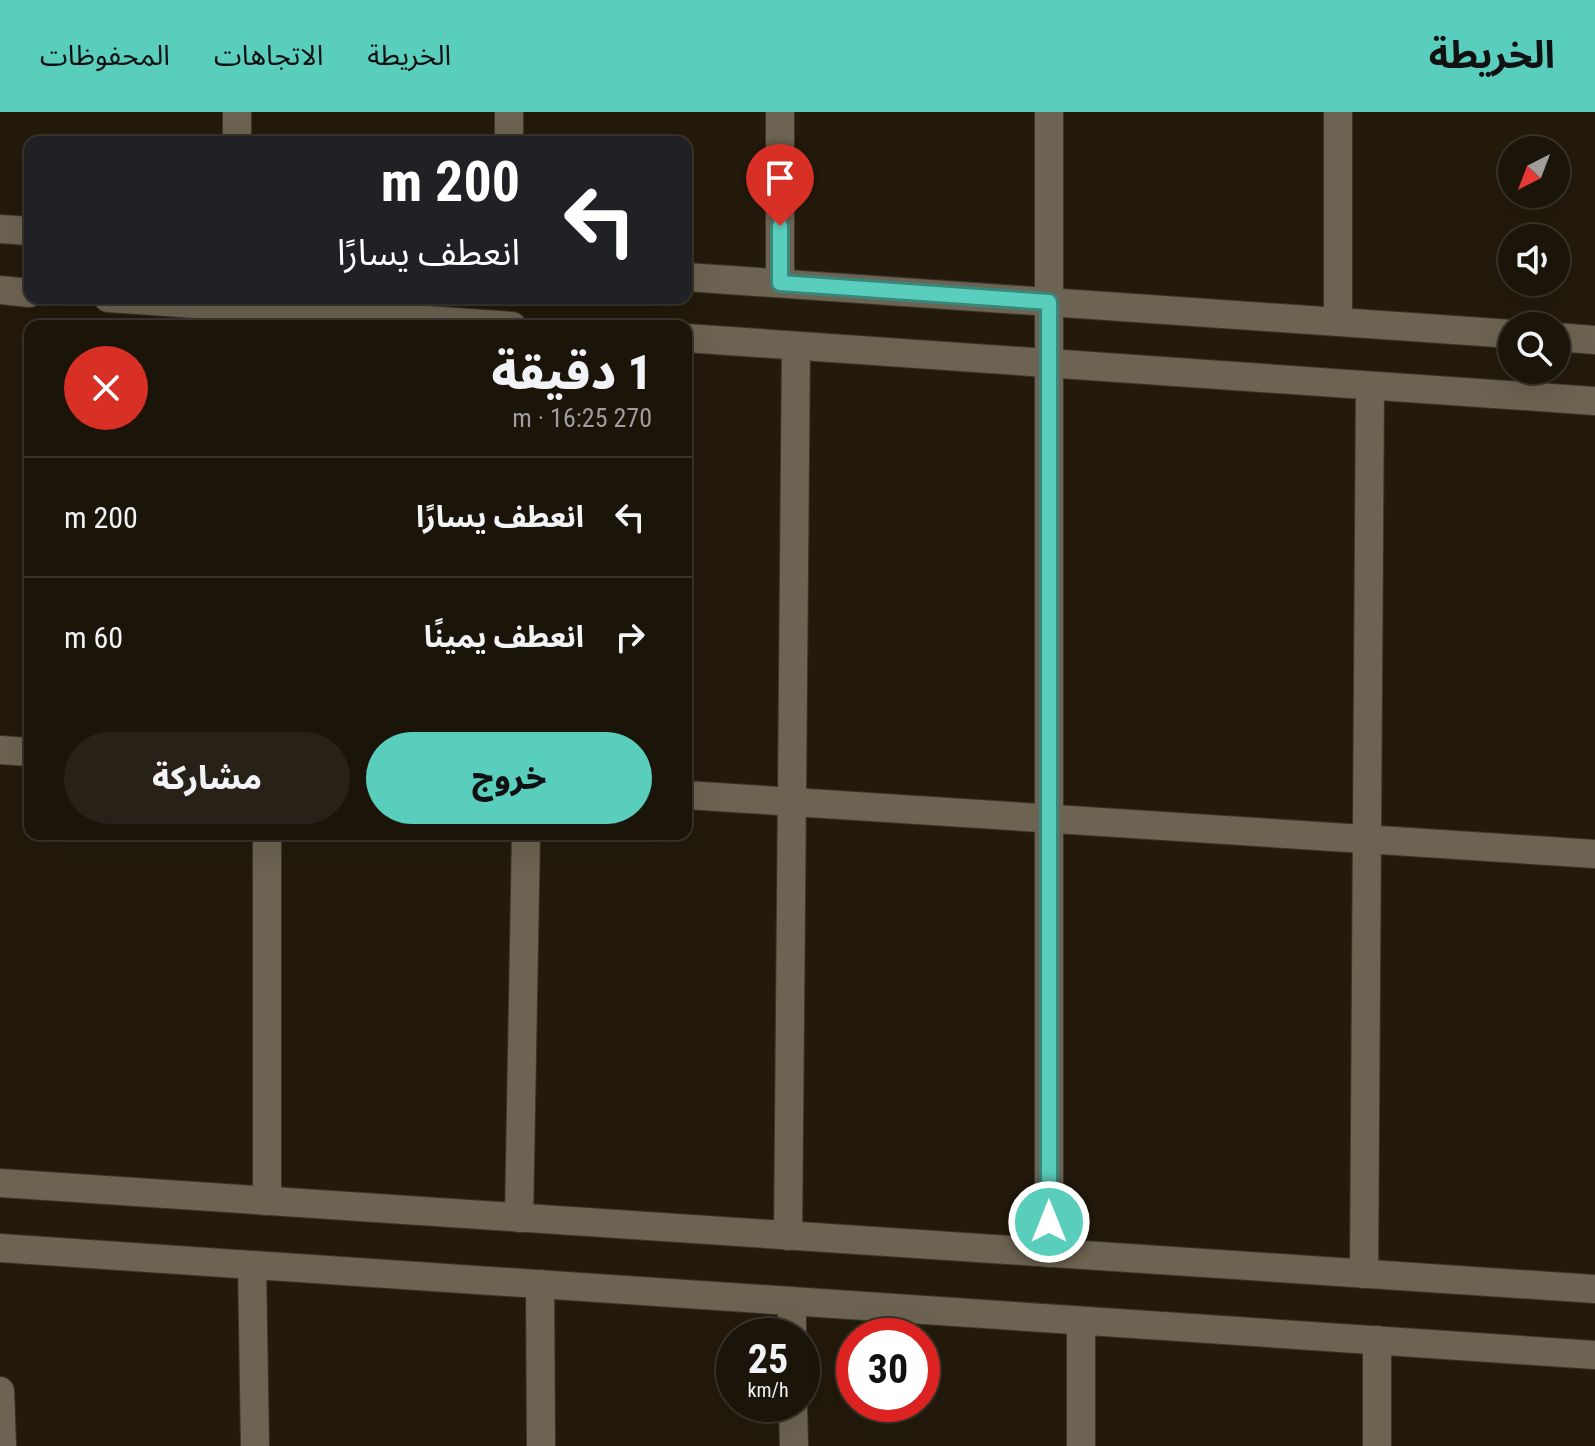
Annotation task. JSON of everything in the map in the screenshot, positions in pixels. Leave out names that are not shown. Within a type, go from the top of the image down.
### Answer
[{"type":"street","points":[[237,112],[237,136]]},
{"type":"street","points":[[509,112],[509,136]]},
{"type":"street","points":[[780,112],[780,283]]},
{"type":"street","points":[[1049,112],[1049,1253]]},
{"type":"street","points":[[1338,112],[1338,322]]},
{"type":"street","points":[[0,229],[24,231]]},
{"type":"street","points":[[692,277],[1498,333]]},
{"type":"street","points":[[0,290],[24,292]]},
{"type":"street","points":[[155,304],[266,318],[328,320]]},
{"type":"street","points":[[692,338],[1595,401]]},
{"type":"street","points":[[1570,338],[1595,340]]},
{"type":"street","points":[[788,1236],[796,346]]},
{"type":"street","points":[[1364,1274],[1370,386]]},
{"type":"street","points":[[0,750],[24,752]]},
{"type":"street","points":[[692,795],[1595,854]]},
{"type":"street","points":[[267,840],[267,1201]]},
{"type":"street","points":[[519,1218],[526,840]]},
{"type":"street","points":[[0,1183],[1595,1289]]},
{"type":"street","points":[[0,1248],[1595,1355]]},
{"type":"street","points":[[252,1265],[255,1446]]},
{"type":"street","points":[[540,1284],[541,1446]]},
{"type":"street","points":[[792,1301],[792,1318]]},
{"type":"street","points":[[1081,1321],[1081,1446]]},
{"type":"street","points":[[1377,1340],[1377,1446]]},
{"type":"street","points":[[0,1391],[2,1446]]},
{"type":"street","points":[[793,1422],[794,1446]]},
{"type":"route","points":[[780,226],[780,283],[1049,302],[1049,1222]]}]
